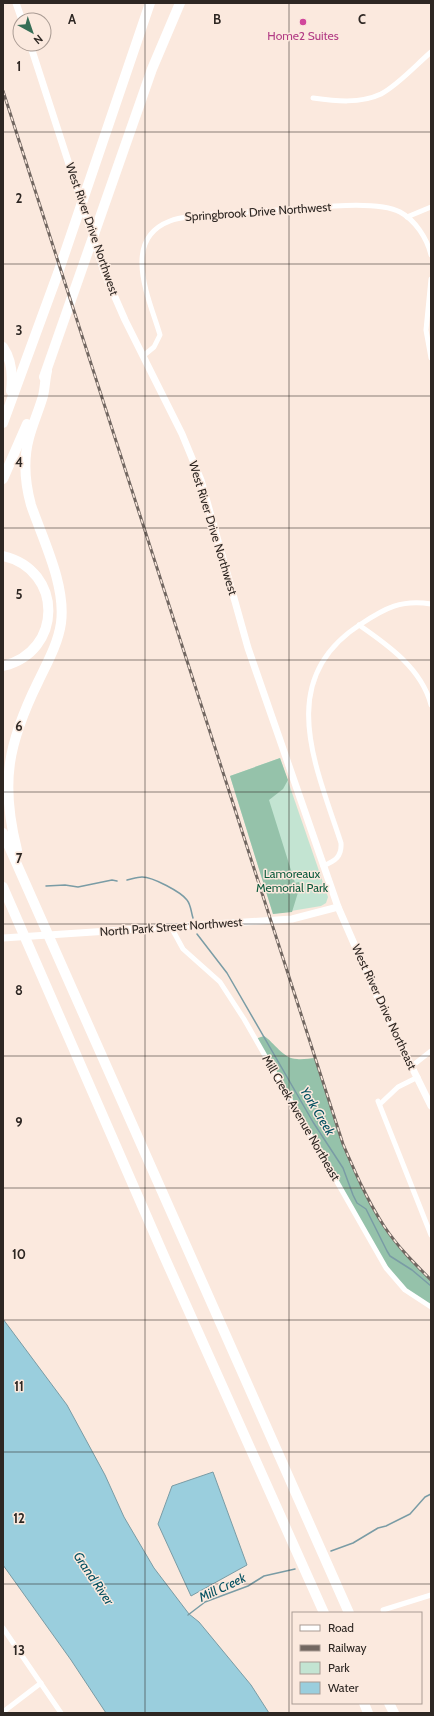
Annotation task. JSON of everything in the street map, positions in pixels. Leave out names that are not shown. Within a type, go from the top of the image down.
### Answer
[{"type":"highway","points":[[3,479],[26,427],[152,69],[180,3]]},
{"type":"highway","points":[[4,420],[50,297],[149,6]]},
{"type":"highway","points":[[3,347],[10,361],[13,375],[4,420]]},
{"type":"highway","points":[[42,918],[9,825],[4,790],[4,769],[15,730],[51,655],[58,638],[61,622],[59,589],[27,492],[25,475],[25,457],[29,438],[43,396],[46,371]]},
{"type":"highway","points":[[3,556],[22,564],[36,576],[45,592],[49,609],[46,630],[35,648],[24,658],[3,666]]},
{"type":"highway","points":[[3,833],[349,1612]]},
{"type":"highway","points":[[3,887],[164,1256],[324,1612]]},
{"type":"highway","points":[[390,1704],[394,1713]]},
{"type":"main road","name":"West River Drive Northwest","points":[[33,52],[104,272],[125,320],[182,434],[200,480],[248,648],[338,907]]},
{"type":"main road","name":"North Park Street Northwest","points":[[3,938],[292,920],[338,907]]},
{"type":"main road","name":"West River Drive Northeast","points":[[338,907],[379,1000],[431,1106]]},
{"type":"street","points":[[313,98],[356,101],[374,96],[389,89],[431,52]]},
{"type":"street","name":"Springbrook Drive Northwest","points":[[143,356],[154,347],[160,335],[142,273],[142,251],[151,234],[168,222],[180,218],[200,215],[343,206],[387,207],[407,217],[417,227],[424,237],[431,255]]},
{"type":"street","points":[[407,217],[431,208]]},
{"type":"street","points":[[431,278],[426,330],[431,358]]},
{"type":"street","points":[[323,866],[333,862],[340,856],[341,843],[314,760],[308,723],[308,699],[314,678],[321,663],[338,642],[359,625],[386,608],[405,603],[417,602],[431,604]]},
{"type":"street","points":[[359,625],[381,640],[411,667],[429,696],[431,705]]},
{"type":"street","name":"Mill Creek Avenue Northeast","points":[[171,927],[183,949],[220,982],[244,1019],[386,1268],[405,1290],[431,1307]]},
{"type":"street","points":[[412,1066],[431,1050]]},
{"type":"street","points":[[418,1077],[398,1087],[379,1103],[431,1235]]},
{"type":"street","points":[[383,1610],[431,1595]]},
{"type":"street","points":[[3,1628],[61,1713]]},
{"type":"street","points":[[3,1712],[41,1683]]},
{"type":"green space","name":"Lamoreaux Memorial Park","points":[[280,758],[328,897],[326,903],[321,906],[273,914],[230,776]]},
{"type":"green space","name":"Lamoreaux Memorial Park","points":[[280,758],[288,780],[283,789],[269,800],[295,883],[299,882],[300,886],[292,912],[273,914],[230,776]]},
{"type":"green space","points":[[264,1036],[287,1056],[302,1059],[316,1058],[344,1145],[362,1187],[390,1234],[431,1280],[431,1307],[395,1280],[255,1039]]},
{"type":"water","name":"Grand River","points":[[3,1319],[67,1405],[105,1475],[124,1517],[154,1568],[189,1614],[199,1622],[251,1685],[269,1713],[106,1713],[71,1660],[3,1565]]},
{"type":"water","points":[[213,1472],[247,1565],[191,1596],[158,1524],[172,1486]]},
{"type":"waterway","name":"York Creek","points":[[127,880],[140,877],[153,879],[173,889],[187,900],[193,918]]},
{"type":"waterway","name":"York Creek","points":[[46,886],[65,885],[78,887],[112,880],[117,881]]},
{"type":"waterway","name":"York Creek","points":[[197,934],[227,973],[313,1122],[343,1168],[357,1203],[366,1209],[390,1256],[412,1270],[431,1286]]},
{"type":"waterway","name":"Mill Creek","points":[[331,1551],[353,1543],[378,1528],[386,1526],[410,1514],[425,1497],[431,1494]]},
{"type":"waterway","name":"Mill Creek","points":[[188,1615],[205,1602],[248,1586],[264,1576],[295,1569]]},
{"type":"railway","points":[[3,91],[343,1144],[367,1196],[384,1226],[412,1261],[431,1280]]},
{"type":"place","name":"Home2 Suites","points":[[303,22]]}]
